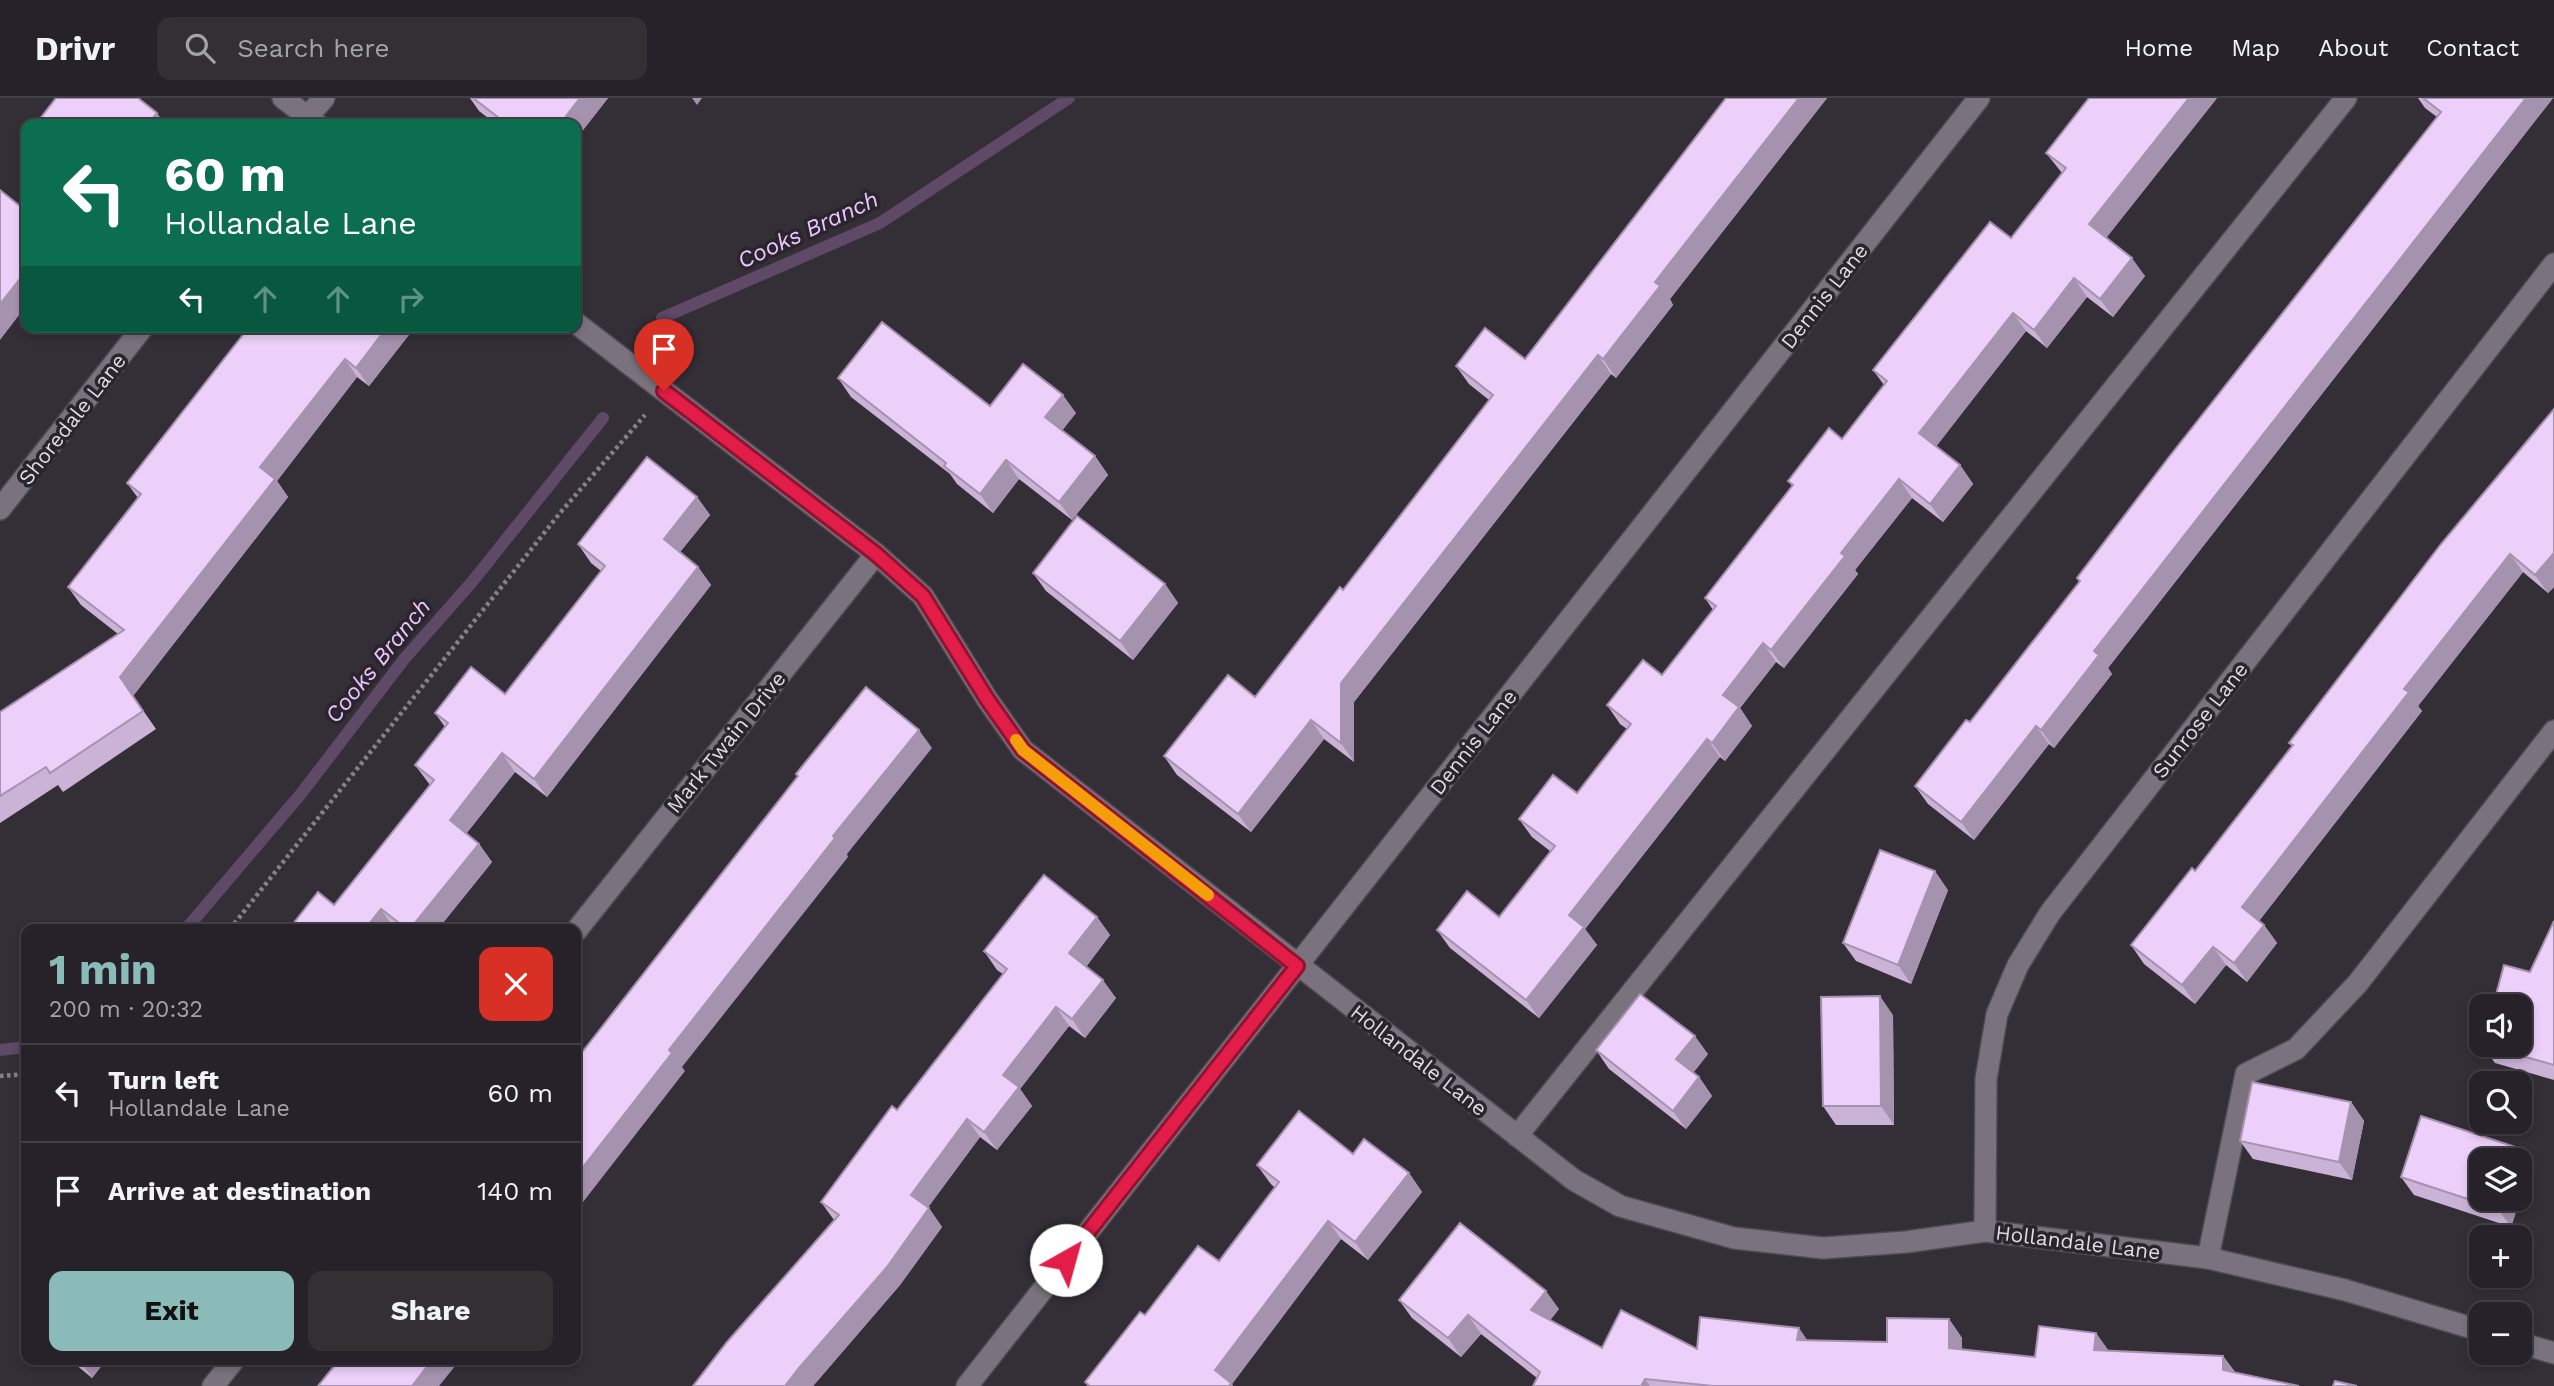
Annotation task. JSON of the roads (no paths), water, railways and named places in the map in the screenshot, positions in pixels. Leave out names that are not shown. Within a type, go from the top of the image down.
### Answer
[{"type":"street","points":[[283,98],[305,119]]},
{"type":"street","points":[[310,119],[324,98]]},
{"type":"street","name":"Dennis Lane","points":[[967,1386],[1979,98]]},
{"type":"street","points":[[1517,1136],[2346,98]]},
{"type":"street","name":"Sunrose Lane","points":[[1985,1231],[1986,1079],[1997,1014],[2018,965],[2050,912],[2554,264]]},
{"type":"street","name":"Hollandale Lane","points":[[581,328],[876,554],[923,596],[987,699],[1023,750],[1574,1180],[1620,1206],[1734,1238],[1823,1248],[1906,1242],[1985,1231],[2208,1258],[2345,1290],[2469,1327]]},
{"type":"street","name":"Shoredale Lane","points":[[0,509],[138,333]]},
{"type":"street","name":"Mark Twain Drive","points":[[581,925],[876,554]]},
{"type":"street","points":[[2208,1258],[2246,1074],[2296,1049],[2358,983],[2554,731]]},
{"type":"street","points":[[2532,1347],[2554,1353]]},
{"type":"street","points":[[213,1386],[230,1365]]},
{"type":"waterway","name":"Cooks Branch","points":[[662,318],[880,223],[1069,98]]},
{"type":"waterway","name":"Cooks Branch","points":[[190,924],[300,795],[405,658],[472,582],[603,418]]},
{"type":"waterway","name":"Cooks Branch","points":[[0,1050],[21,1048]]}]
